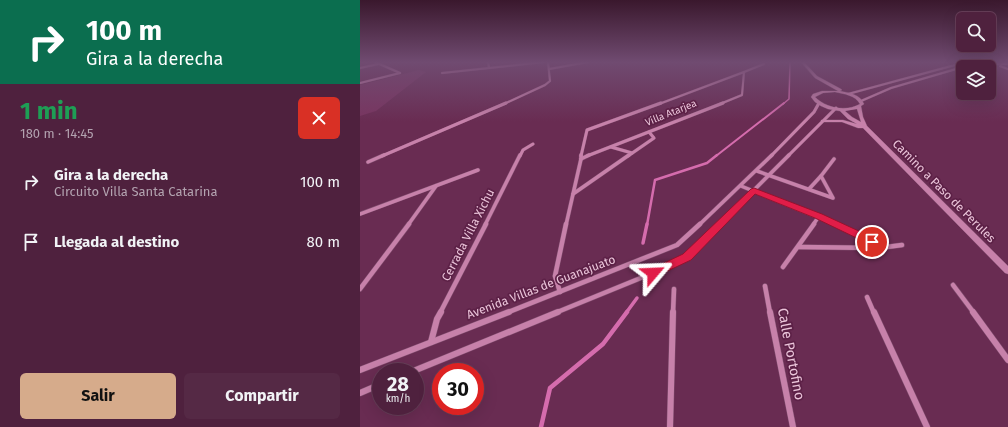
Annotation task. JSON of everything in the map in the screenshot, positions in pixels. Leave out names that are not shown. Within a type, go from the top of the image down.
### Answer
[{"type":"street","points":[[368,162],[470,120],[549,82]]},
{"type":"street","name":"Villa Atarjea","points":[[560,292],[555,276],[587,130],[717,82]]},
{"type":"street","name":"Villa Atarjea","points":[[580,160],[742,94],[743,82]]},
{"type":"street","points":[[818,82],[820,88]]},
{"type":"street","points":[[826,82],[846,93],[860,104]]},
{"type":"street","points":[[820,88],[846,93],[871,89],[896,82]]},
{"type":"street","points":[[820,88],[813,98],[819,103],[839,108],[860,104],[891,88],[912,82]]},
{"type":"street","name":"Avenida Villas de Guanajuato","points":[[360,370],[645,259],[677,245],[757,171],[814,112],[819,103]]},
{"type":"street","name":"Camino a Paso de Perules","points":[[860,104],[861,117],[867,129]]},
{"type":"street","points":[[424,366],[653,273],[687,257],[823,121],[839,108]]},
{"type":"street","name":"Camino a Paso de Perules","points":[[839,108],[850,118],[867,129],[1008,271]]},
{"type":"street","points":[[823,121],[843,122],[867,129]]},
{"type":"street","points":[[573,194],[654,138],[649,132]]},
{"type":"street","name":"Cerrada Villa Xichu","points":[[431,342],[437,319],[520,157],[524,150],[533,144]]},
{"type":"street","points":[[611,147],[632,153]]},
{"type":"street","points":[[809,189],[834,159]]},
{"type":"street","points":[[360,214],[478,170]]},
{"type":"street","points":[[757,171],[833,198],[821,176]]},
{"type":"street","points":[[360,289],[436,186]]},
{"type":"street","points":[[741,186],[819,216],[872,242],[879,248]]},
{"type":"street","points":[[783,267],[799,247],[819,216]]},
{"type":"street","points":[[799,247],[879,248],[902,245]]},
{"type":"street","points":[[953,285],[1008,360]]},
{"type":"street","name":"Calle Portofino","points":[[765,286],[793,427]]},
{"type":"street","points":[[670,427],[674,289]]},
{"type":"street","points":[[867,297],[927,427]]},
{"type":"street","points":[[360,393],[372,388]]},
{"type":"shaded area","points":[[372,82],[413,82],[376,111],[360,116],[360,85]]},
{"type":"waterway","points":[[783,104],[789,99],[789,82]]},
{"type":"waterway","points":[[716,156],[784,103]]},
{"type":"waterway","points":[[647,225],[655,180],[707,163],[717,155]]},
{"type":"waterway","points":[[643,243],[647,224]]},
{"type":"waterway","points":[[626,313],[637,298]]},
{"type":"waterway","points":[[541,427],[550,388],[603,344],[627,312]]},
{"type":"route","points":[[653,273],[687,257],[754,191],[819,216],[872,242]]}]
